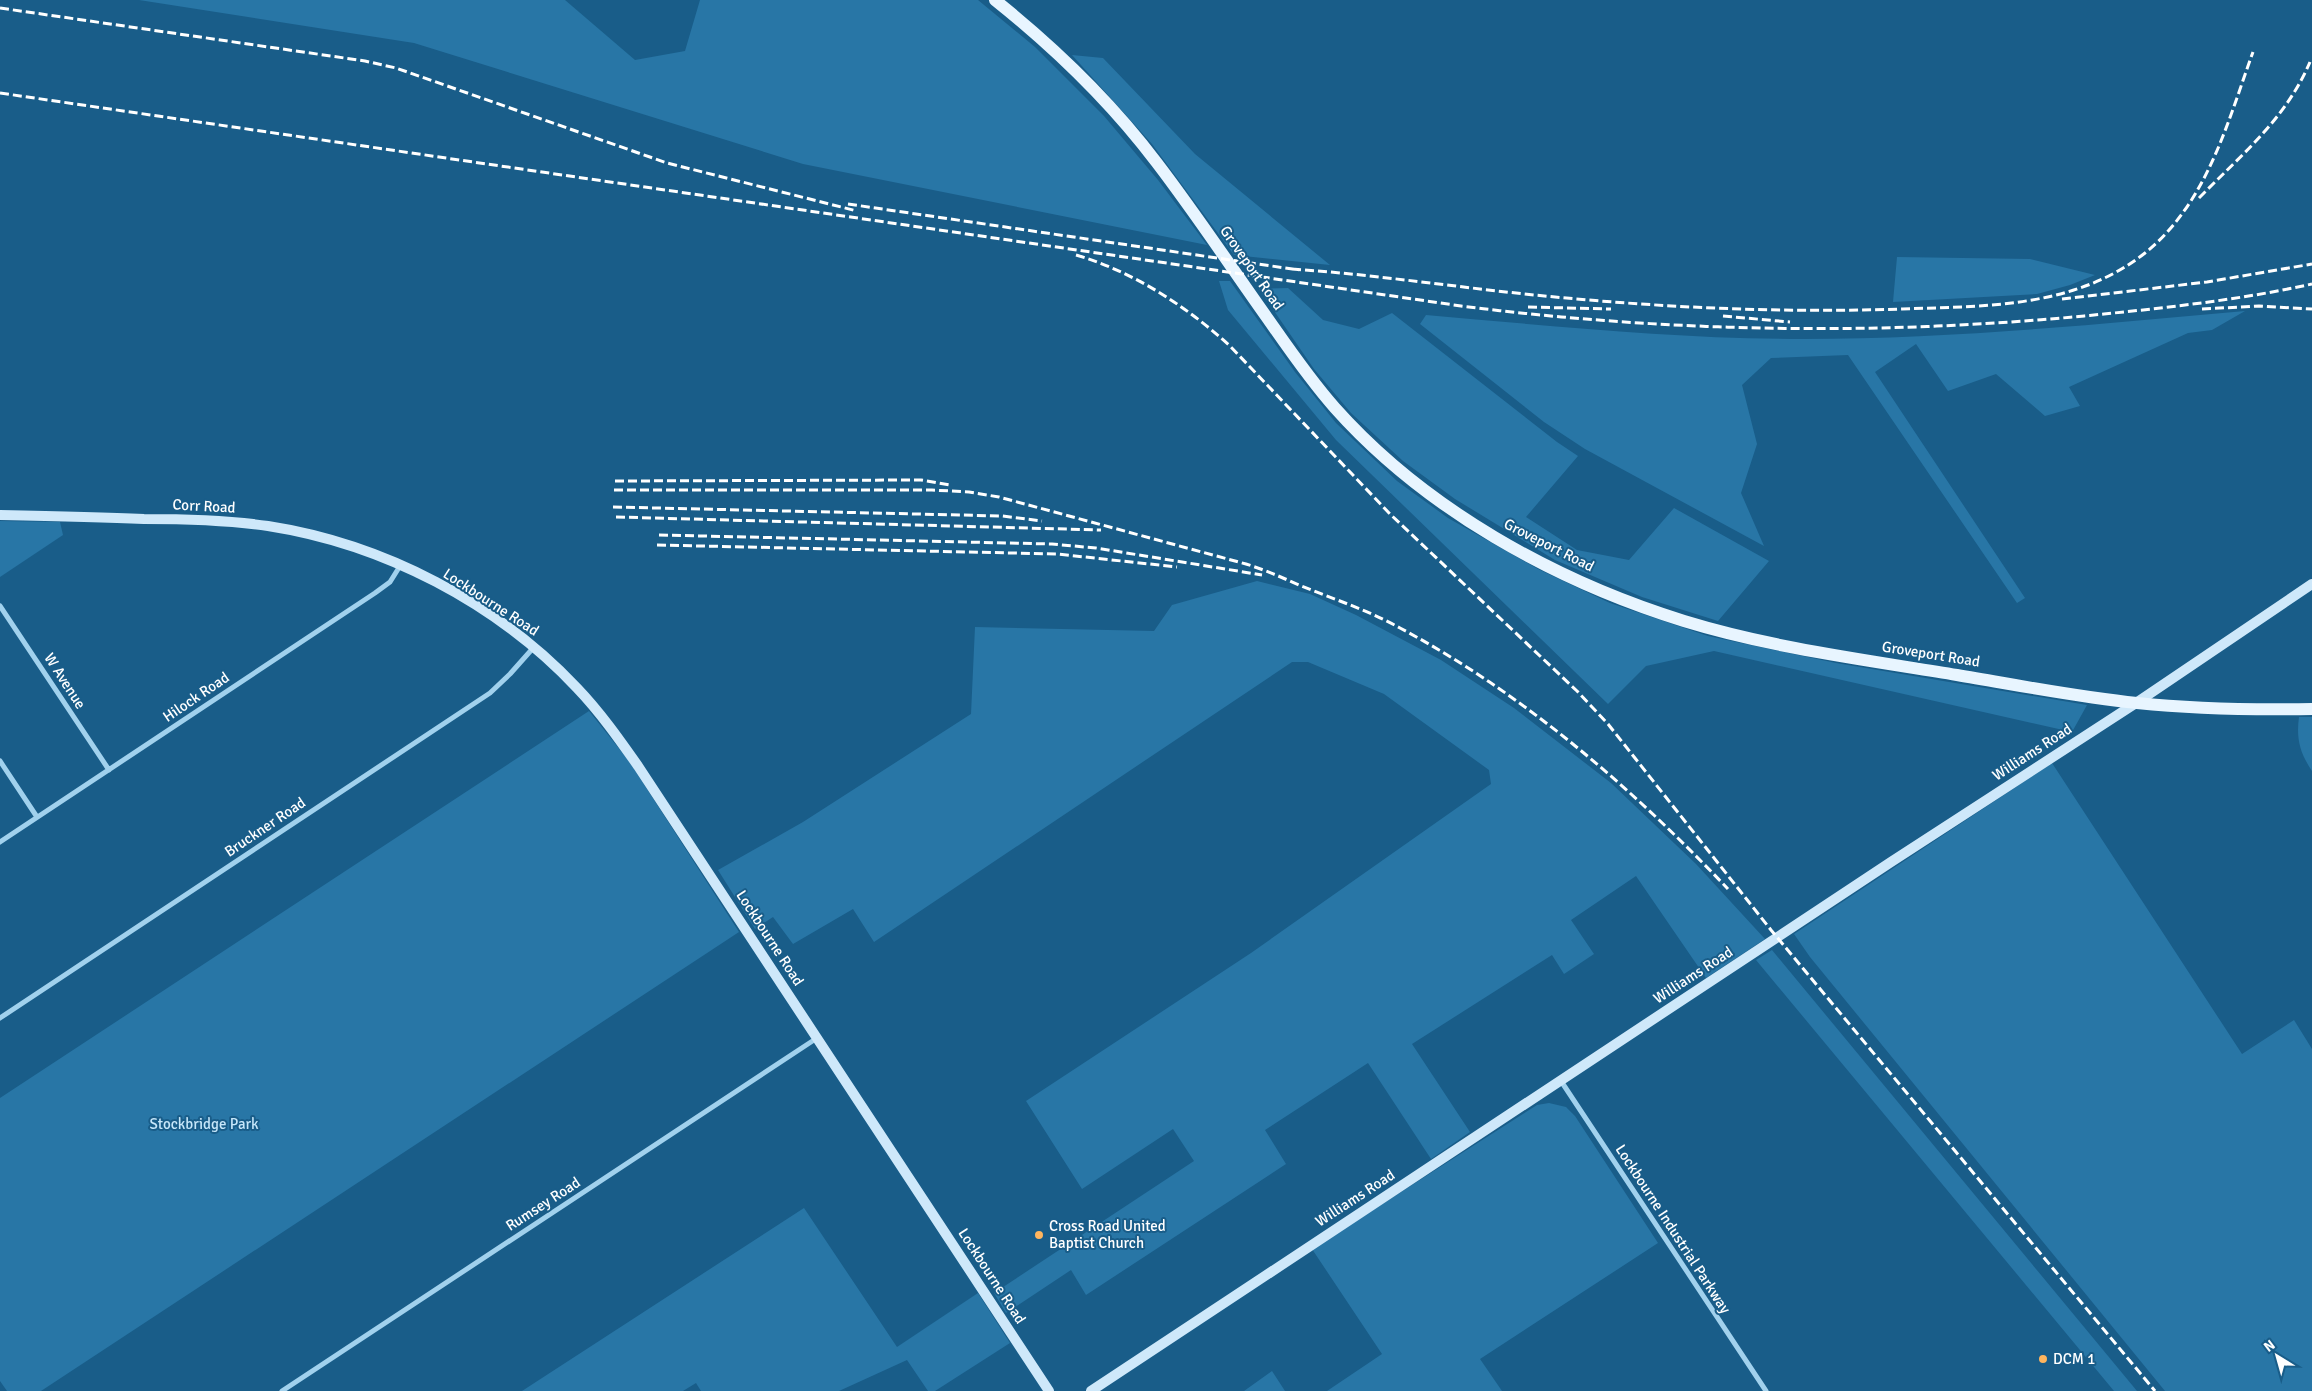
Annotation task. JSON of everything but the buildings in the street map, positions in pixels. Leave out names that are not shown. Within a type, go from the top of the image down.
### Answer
[{"type":"main road","name":"Groveport Road","points":[[996,0],[1054,50],[1121,119],[1158,164],[1323,394],[1348,422],[1415,482],[1474,523],[1560,572],[1664,614],[1761,640],[1944,673],[2136,703],[2193,707],[2312,709]]},
{"type":"street","name":"Corr Road","points":[[0,515],[208,521],[268,526],[342,544],[400,566]]},
{"type":"street","name":"Lockbourne Road","points":[[400,566],[464,598],[534,647],[576,687],[622,742],[1049,1391]]},
{"type":"street","name":"Hilock Road","points":[[0,842],[376,594],[390,582],[400,566]]},
{"type":"street","name":"Williams Road","points":[[1091,1391],[1560,1080],[2136,703],[2312,584]]},
{"type":"street","name":"W Avenue","points":[[0,606],[109,770]]},
{"type":"street","name":"Bruckner Road","points":[[0,1018],[490,692],[510,674],[534,647]]},
{"type":"street","points":[[0,761],[37,817]]},
{"type":"street","name":"Rumsey Road","points":[[282,1391],[818,1038]]},
{"type":"street","name":"Lockbourne Industrial Parkway","points":[[1560,1080],[1766,1391]]},
{"type":"green space","points":[[139,0],[565,0],[635,60],[685,51],[700,0],[978,0],[1035,47],[1104,116],[1158,180],[1207,245],[803,164],[414,43]]},
{"type":"green space","points":[[1072,55],[1103,58],[1195,154],[1330,265],[1234,255],[1152,144]]},
{"type":"green space","points":[[1897,257],[2030,259],[2095,275],[2070,285],[2037,294],[1893,302]]},
{"type":"green space","points":[[1219,281],[1230,281],[1295,372],[1336,423],[1397,481],[1448,518],[1538,569],[1610,603],[1708,636],[1836,663],[2087,705],[2072,732],[1714,651],[1646,666],[1608,704],[1336,440],[1228,310]]},
{"type":"green space","points":[[1288,288],[1323,320],[1359,329],[1392,313],[1557,442],[1578,456],[1526,517],[1577,550],[1629,560],[1674,508],[1769,561],[1718,621],[1642,597],[1555,560],[1455,499],[1403,461],[1351,413],[1314,369],[1259,289]]},
{"type":"green space","points":[[2245,311],[2212,330],[2188,333],[2069,387],[2080,406],[2045,416],[1996,374],[1948,391],[1916,344],[1875,372],[2025,598],[2017,603],[1848,355],[1771,358],[1742,385],[1757,444],[1741,493],[1764,546],[1585,449],[1544,422],[1420,324],[1426,315],[1662,334],[1804,339],[1970,334]]},
{"type":"green space","points":[[0,521],[60,522],[63,535],[0,577]]},
{"type":"green space","points":[[1257,581],[1310,594],[1356,615],[1441,660],[1514,708],[1611,783],[1696,864],[1765,939],[1706,978],[1636,876],[1571,920],[1594,954],[1564,974],[1552,955],[1412,1044],[1470,1132],[1431,1159],[1368,1063],[1265,1130],[1286,1164],[1086,1295],[1071,1270],[1006,1313],[994,1293],[1194,1161],[1173,1129],[1082,1189],[1026,1101],[1251,953],[1491,784],[1489,770],[1384,694],[1308,662],[1292,662],[874,942],[853,909],[793,944],[773,917],[755,929],[718,870],[803,822],[971,714],[975,627],[1154,631],[1172,605]]},
{"type":"green space","name":"Stockbridge Park","points":[[589,711],[629,761],[739,932],[41,1391],[7,1391],[0,1381],[0,1098]]},
{"type":"green space","points":[[2299,717],[2312,717],[2312,771],[2304,758],[2300,746],[2298,732]]},
{"type":"green space","points":[[2052,763],[2242,1054],[2294,1020],[2312,1049],[2312,1391],[2165,1391],[1810,957],[1794,934]]},
{"type":"green space","points":[[1772,950],[2137,1391],[2114,1391],[1756,960]]},
{"type":"green space","points":[[1549,1103],[1566,1107],[1575,1116],[1658,1243],[1480,1359],[1502,1391],[1327,1391],[1382,1354],[1312,1249],[1537,1105]]},
{"type":"green space","points":[[804,1208],[897,1347],[978,1293],[1010,1343],[935,1391],[928,1391],[907,1360],[839,1391],[701,1391],[696,1383],[683,1391],[522,1391]]},
{"type":"green space","points":[[1272,1371],[1285,1391],[1244,1391]]},
{"type":"railway","points":[[0,8],[365,61],[396,68],[667,163],[857,211]]},
{"type":"railway","points":[[1292,269],[1555,297],[1729,309],[1859,310],[1966,307],[2029,301],[2089,285],[2118,271],[2145,253],[2166,233],[2184,211],[2200,186],[2224,134],[2253,52]]},
{"type":"railway","points":[[2199,198],[2275,119],[2300,83],[2310,62]]},
{"type":"railway","points":[[0,93],[1461,306],[1621,322],[1782,328],[1943,326],[2104,314],[2234,298],[2312,284]]},
{"type":"railway","points":[[848,204],[1299,270]]},
{"type":"railway","points":[[1076,255],[1097,262],[1139,281],[1177,304],[1213,331],[1230,346],[1390,514],[1577,691],[1608,724],[1771,930],[2155,1391]]},
{"type":"railway","points":[[2062,299],[2207,282],[2312,264]]},
{"type":"railway","points":[[2202,309],[2259,306],[2312,309]]},
{"type":"railway","points":[[1528,307],[1611,309]]},
{"type":"railway","points":[[1723,316],[1790,322]]},
{"type":"railway","points":[[615,481],[921,480],[950,485]]},
{"type":"railway","points":[[614,490],[932,490],[969,492],[999,497],[1260,569],[1363,610],[1388,622],[1446,654],[1490,682],[1533,713],[1615,779],[1728,889]]},
{"type":"railway","points":[[613,507],[1002,516],[1042,521]]},
{"type":"railway","points":[[616,517],[1101,530]]},
{"type":"railway","points":[[659,535],[1052,544],[1096,548],[1262,575]]},
{"type":"railway","points":[[657,545],[1057,554],[1177,567]]},
{"type":"place","name":"Cross Road United Baptist Church","points":[[1039,1235]]},
{"type":"place","name":"DCM 1","points":[[2043,1359]]}]
